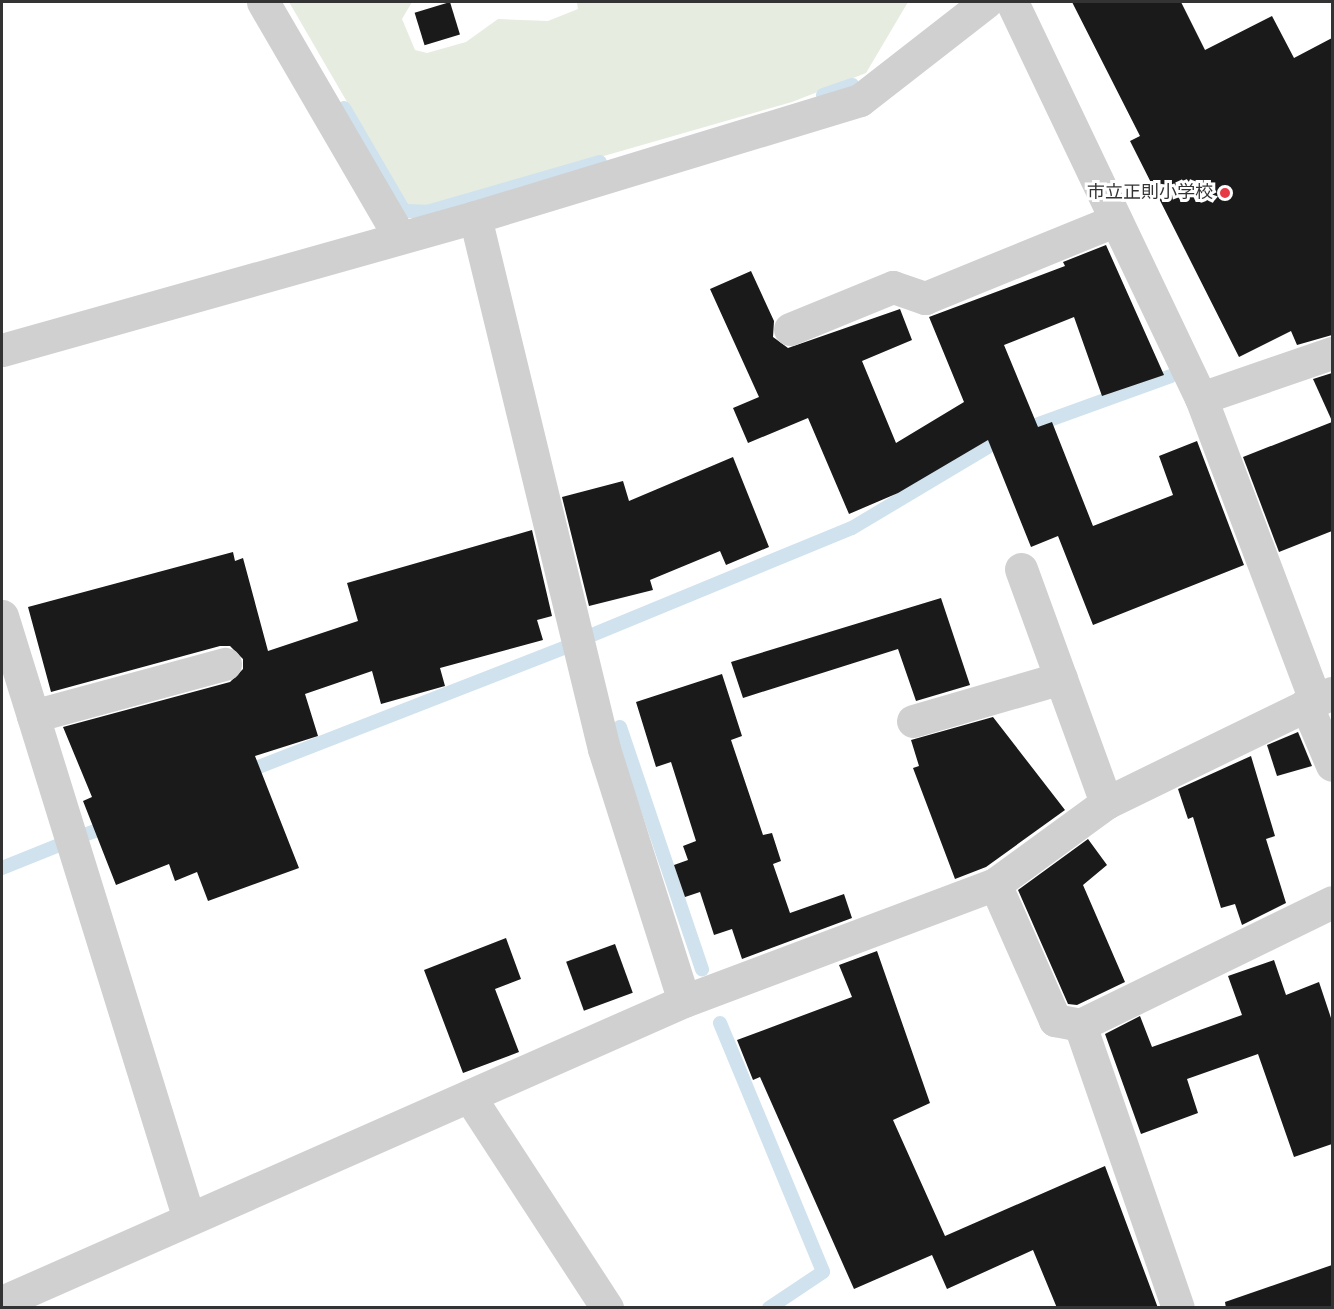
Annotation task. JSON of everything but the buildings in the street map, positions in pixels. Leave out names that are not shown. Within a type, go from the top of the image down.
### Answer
[{"type":"street","points":[[263,2],[400,237]]},
{"type":"street","points":[[2,350],[475,217],[860,100],[986,2]]},
{"type":"street","points":[[1012,2],[1201,398],[1318,699],[1332,765]]},
{"type":"street","points":[[475,217],[604,749],[684,1001]]},
{"type":"street","points":[[790,329],[893,287],[925,298],[1116,220]]},
{"type":"street","points":[[1201,398],[1332,353]]},
{"type":"street","points":[[1021,569],[1107,803]]},
{"type":"street","points":[[2,616],[189,1219]]},
{"type":"street","points":[[33,716],[225,664]]},
{"type":"street","points":[[913,721],[1061,678]]},
{"type":"street","points":[[2,1302],[684,1001],[995,884],[1107,803],[1318,699]]},
{"type":"street","points":[[995,884],[1055,1020],[1080,1025],[1332,902]]},
{"type":"street","points":[[1080,1025],[1178,1308]]},
{"type":"street","points":[[469,1096],[607,1308]]},
{"type":"shaded area","points":[[289,2],[412,2],[402,19],[415,50],[427,53],[466,42],[498,19],[548,21],[578,9],[577,2],[908,2],[866,73],[792,102],[426,207],[408,207]]},
{"type":"waterway","points":[[823,95],[852,85]]},
{"type":"waterway","points":[[344,108],[404,211],[427,212],[600,162]]},
{"type":"waterway","points":[[592,635],[852,528],[1008,435],[1171,376]]},
{"type":"waterway","points":[[243,773],[568,646]]},
{"type":"waterway","points":[[620,727],[702,969]]},
{"type":"waterway","points":[[84,835],[111,825]]},
{"type":"waterway","points":[[2,868],[59,845]]},
{"type":"waterway","points":[[720,1023],[823,1272],[769,1308]]},
{"type":"place","name":"市立正則小学校","points":[[1225,193]]}]
